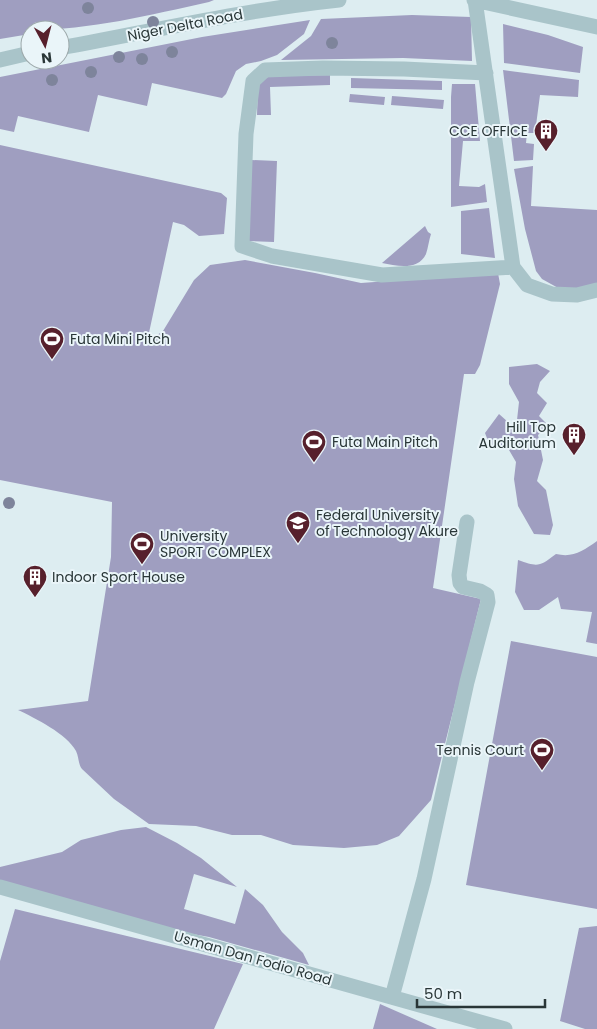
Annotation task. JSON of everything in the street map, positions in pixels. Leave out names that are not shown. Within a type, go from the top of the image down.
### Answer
[{"type":"street","name":"Niger Delta Road","points":[[70,46],[301,2],[339,0]]},
{"type":"street","points":[[597,27],[474,0],[513,267],[528,285],[552,294],[577,295],[597,290]]},
{"type":"street","points":[[0,60],[20,55]]},
{"type":"street","points":[[486,73],[404,69],[323,68],[265,70],[253,81],[246,134],[242,246],[272,256],[382,276],[513,267]]},
{"type":"street","points":[[392,997],[424,879],[467,682],[488,602],[487,595],[480,591],[463,587],[460,583],[459,575],[467,522]]},
{"type":"street","name":"Usman Dan Fodio Road","points":[[0,887],[505,1029]]},
{"type":"shaded area","points":[[0,0],[214,0],[97,25],[70,27],[70,20],[20,20],[20,36],[0,39]]},
{"type":"shaded area","points":[[412,15],[471,17],[472,61],[403,58],[281,60],[311,36],[321,19]]},
{"type":"shaded area","points":[[310,20],[304,34],[277,55],[246,64],[236,71],[226,94],[222,98],[152,83],[147,106],[98,95],[89,132],[18,116],[14,132],[0,129],[0,77],[35,70],[70,70],[70,63],[202,37]]},
{"type":"shaded area","points":[[503,24],[548,35],[583,47],[580,73],[504,63]]},
{"type":"shaded area","points":[[503,70],[579,80],[578,97],[540,95],[535,133],[527,133],[526,143],[534,144],[533,160],[514,161]]},
{"type":"shaded area","points":[[330,75],[330,85],[270,87],[271,115],[257,115],[258,83],[261,79],[272,76]]},
{"type":"shaded area","points":[[351,78],[442,81],[442,90],[351,88]]},
{"type":"shaded area","points":[[452,84],[475,84],[480,141],[463,141],[459,186],[479,187],[485,184],[487,202],[451,207]]},
{"type":"shaded area","points":[[350,94],[385,97],[384,105],[349,102]]},
{"type":"shaded area","points":[[392,96],[444,100],[443,109],[391,105]]},
{"type":"shaded area","points":[[0,145],[221,193],[227,198],[224,234],[199,236],[184,225],[173,222],[147,342],[163,331],[194,280],[210,265],[245,260],[361,283],[498,273],[500,284],[480,365],[475,374],[464,374],[433,588],[481,599],[431,800],[399,836],[377,845],[344,848],[293,845],[261,835],[232,835],[196,826],[149,824],[114,799],[82,769],[76,751],[66,739],[50,727],[18,710],[88,701],[111,557],[112,502],[0,480]]},
{"type":"shaded area","points":[[251,160],[277,161],[274,242],[248,241]]},
{"type":"shaded area","points":[[533,166],[531,206],[597,210],[597,287],[560,289],[542,279],[536,271],[525,229],[514,169]]},
{"type":"shaded area","points":[[489,208],[495,258],[461,254],[461,211]]},
{"type":"shaded area","points":[[425,226],[431,234],[426,254],[418,263],[407,266],[382,263]]},
{"type":"shaded area","points":[[537,364],[550,371],[540,382],[537,393],[547,403],[539,416],[548,425],[538,435],[543,460],[537,481],[546,490],[553,525],[550,535],[534,534],[518,506],[514,479],[516,462],[509,450],[490,446],[485,433],[499,414],[516,429],[519,402],[509,384],[509,367]]},
{"type":"shaded area","points":[[597,541],[597,644],[586,642],[592,612],[561,609],[558,597],[539,610],[524,610],[515,592],[518,560],[534,565],[546,561],[556,554],[568,555],[578,553]]},
{"type":"shaded area","name":"Tennis Court","points":[[511,641],[597,657],[597,909],[466,885]]},
{"type":"shaded area","points":[[146,827],[201,858],[237,887],[194,874],[184,909],[235,924],[245,889],[263,905],[282,932],[303,953],[309,965],[209,937],[165,929],[0,880],[0,867],[62,852],[81,840],[121,830]]},
{"type":"shaded area","points":[[15,909],[243,964],[214,1029],[0,1029],[0,961]]},
{"type":"shaded area","points":[[597,926],[597,1029],[585,1029],[560,1021],[579,928]]},
{"type":"shaded area","points":[[380,1004],[437,1029],[373,1029]]},
{"type":"place","name":"CCE OFFICE","points":[[546,152]]},
{"type":"place","name":"Futa Mini Pitch","points":[[52,360]]},
{"type":"place","name":"Hill Top Auditorium","points":[[574,456]]},
{"type":"place","name":"Futa Main Pitch","points":[[314,463]]},
{"type":"place","name":"Federal University of Technology Akure","points":[[298,544]]},
{"type":"place","name":"University SPORT COMPLEX","points":[[142,565]]},
{"type":"place","name":"Indoor Sport House","points":[[35,598]]},
{"type":"place","name":"Tennis Court","points":[[542,771]]}]
